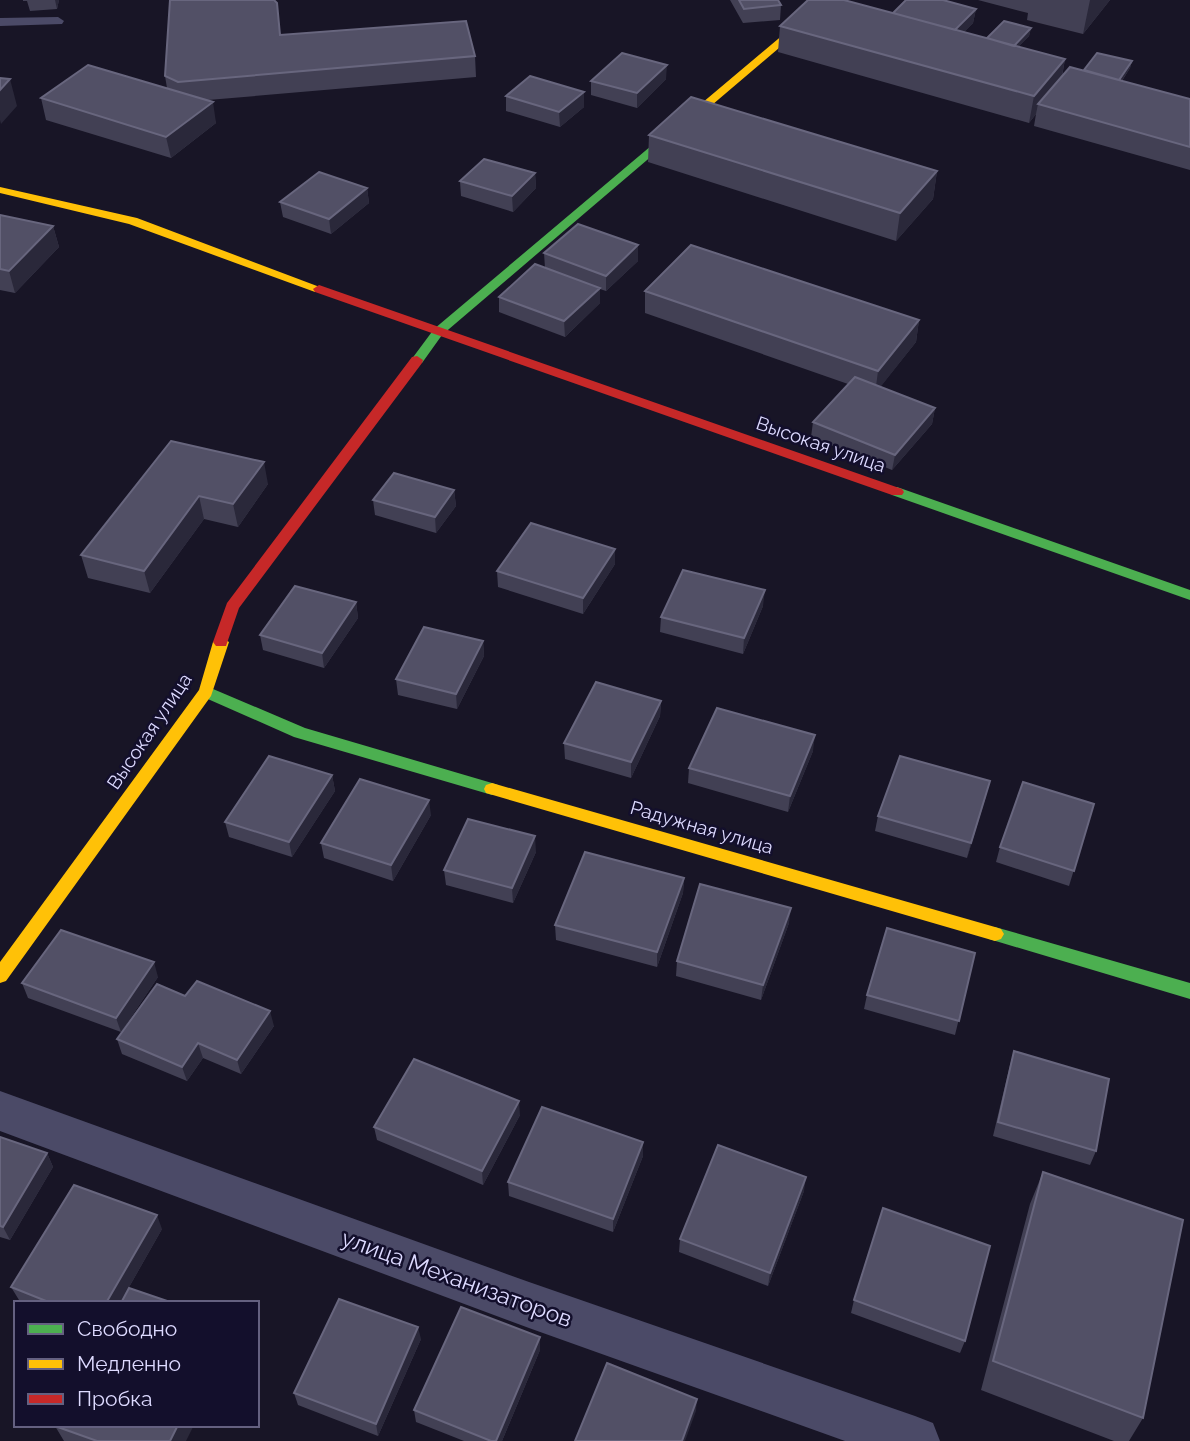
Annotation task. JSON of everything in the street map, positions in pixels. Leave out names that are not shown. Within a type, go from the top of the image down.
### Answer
[{"type":"street","name":"Высокая улица","points":[[0,976],[206,692],[232,607],[438,332],[814,14]]},
{"type":"street","name":"Высокая улица","points":[[0,190],[132,221],[438,332],[1190,595]]},
{"type":"street","name":"Радужная улица","points":[[206,692],[300,733],[1190,990]]},
{"type":"street","name":"улица Механизаторов","points":[[0,1111],[529,1306],[915,1441]]},
{"type":"lane","points":[[0,22],[58,21]]},
{"type":"building","points":[[170,0],[274,0],[277,3],[280,35],[466,21],[475,56],[178,82],[165,76]]},
{"type":"building","points":[[739,0],[778,0],[781,5],[744,9]]},
{"type":"building","points":[[808,0],[844,0],[1065,59],[1034,96],[780,26]]},
{"type":"building","points":[[906,0],[943,0],[976,9],[955,30],[893,13]]},
{"type":"building","points":[[1004,21],[1031,28],[1014,46],[987,38]]},
{"type":"building","points":[[622,53],[667,65],[637,93],[591,81]]},
{"type":"building","points":[[1097,53],[1132,61],[1119,80],[1084,70]]},
{"type":"building","points":[[88,65],[213,102],[166,137],[41,98]]},
{"type":"building","points":[[1070,67],[1190,99],[1190,147],[1038,104]]},
{"type":"building","points":[[530,76],[584,92],[559,112],[506,96]]},
{"type":"building","points":[[0,78],[10,79],[0,90]]},
{"type":"building","points":[[691,97],[937,171],[900,213],[649,135]]},
{"type":"building","points":[[484,159],[535,173],[512,196],[460,181]]},
{"type":"building","points":[[319,172],[367,188],[329,219],[280,202]]},
{"type":"building","points":[[0,215],[53,226],[9,271],[0,269]]},
{"type":"building","points":[[578,224],[638,245],[606,276],[544,253]]},
{"type":"building","points":[[691,245],[919,320],[878,371],[645,291]]},
{"type":"building","points":[[535,264],[600,288],[564,321],[499,297]]},
{"type":"building","points":[[855,377],[935,408],[895,455],[813,422]]},
{"type":"building","points":[[171,441],[264,462],[233,504],[199,496],[144,571],[81,555]]},
{"type":"building","points":[[394,473],[454,490],[435,517],[373,500]]},
{"type":"building","points":[[531,523],[615,549],[583,598],[497,571]]},
{"type":"building","points":[[683,570],[765,590],[744,638],[661,617]]},
{"type":"building","points":[[295,586],[356,602],[322,653],[260,635]]},
{"type":"building","points":[[424,627],[483,641],[456,694],[396,679]]},
{"type":"building","points":[[596,682],[661,701],[631,762],[564,743]]},
{"type":"building","points":[[717,708],[815,735],[790,796],[689,768]]},
{"type":"building","points":[[269,756],[332,775],[289,842],[225,822]]},
{"type":"building","points":[[900,756],[990,781],[971,843],[878,816]]},
{"type":"building","points":[[360,779],[429,800],[391,865],[321,843]]},
{"type":"building","points":[[1023,782],[1094,804],[1074,871],[1000,847]]},
{"type":"building","points":[[468,819],[535,836],[512,888],[444,870]]},
{"type":"building","points":[[585,852],[684,878],[657,952],[555,925]]},
{"type":"building","points":[[700,884],[791,908],[763,985],[677,961]]},
{"type":"building","points":[[887,928],[975,953],[959,1021],[867,995]]},
{"type":"building","points":[[61,930],[154,962],[116,1018],[22,983]]},
{"type":"building","points":[[197,981],[270,1011],[237,1060],[198,1043],[182,1067],[117,1039],[157,984],[185,996]]},
{"type":"building","points":[[1014,1051],[1109,1079],[1096,1151],[998,1122]]},
{"type":"building","points":[[414,1059],[519,1101],[482,1171],[374,1127]]},
{"type":"building","points":[[542,1107],[643,1142],[613,1219],[508,1182]]},
{"type":"building","points":[[0,1137],[47,1153],[3,1227],[0,1226]]},
{"type":"building","points":[[718,1145],[806,1177],[770,1273],[680,1239]]},
{"type":"building","points":[[1043,1172],[1183,1220],[1143,1418],[993,1361]]},
{"type":"building","points":[[74,1185],[157,1215],[107,1301],[46,1301],[11,1287]]},
{"type":"building","points":[[883,1208],[990,1246],[965,1341],[854,1300]]},
{"type":"building","points":[[129,1288],[167,1301],[122,1301]]},
{"type":"building","points":[[339,1299],[418,1327],[376,1424],[294,1393]]},
{"type":"building","points":[[461,1307],[540,1337],[496,1441],[414,1410]]},
{"type":"building","points":[[607,1363],[697,1399],[682,1441],[575,1441]]},
{"type":"building","points":[[58,1427],[177,1427],[170,1441],[97,1441]]},
{"type":"traffic: fast","points":[[417,360],[438,332],[668,137]]},
{"type":"traffic: fast","points":[[897,492],[1190,595]]},
{"type":"traffic: fast","points":[[206,692],[300,733],[492,789]]},
{"type":"traffic: fast","points":[[995,934],[1190,991]]},
{"type":"traffic: slow","points":[[668,137],[814,14]]},
{"type":"traffic: slow","points":[[0,190],[133,221],[319,289]]},
{"type":"traffic: slow","points":[[0,976],[206,692],[221,642]]},
{"type":"traffic: slow","points":[[492,789],[995,934]]},
{"type":"traffic: jam","points":[[319,289],[897,492]]},
{"type":"traffic: jam","points":[[221,642],[232,607],[417,360]]}]
